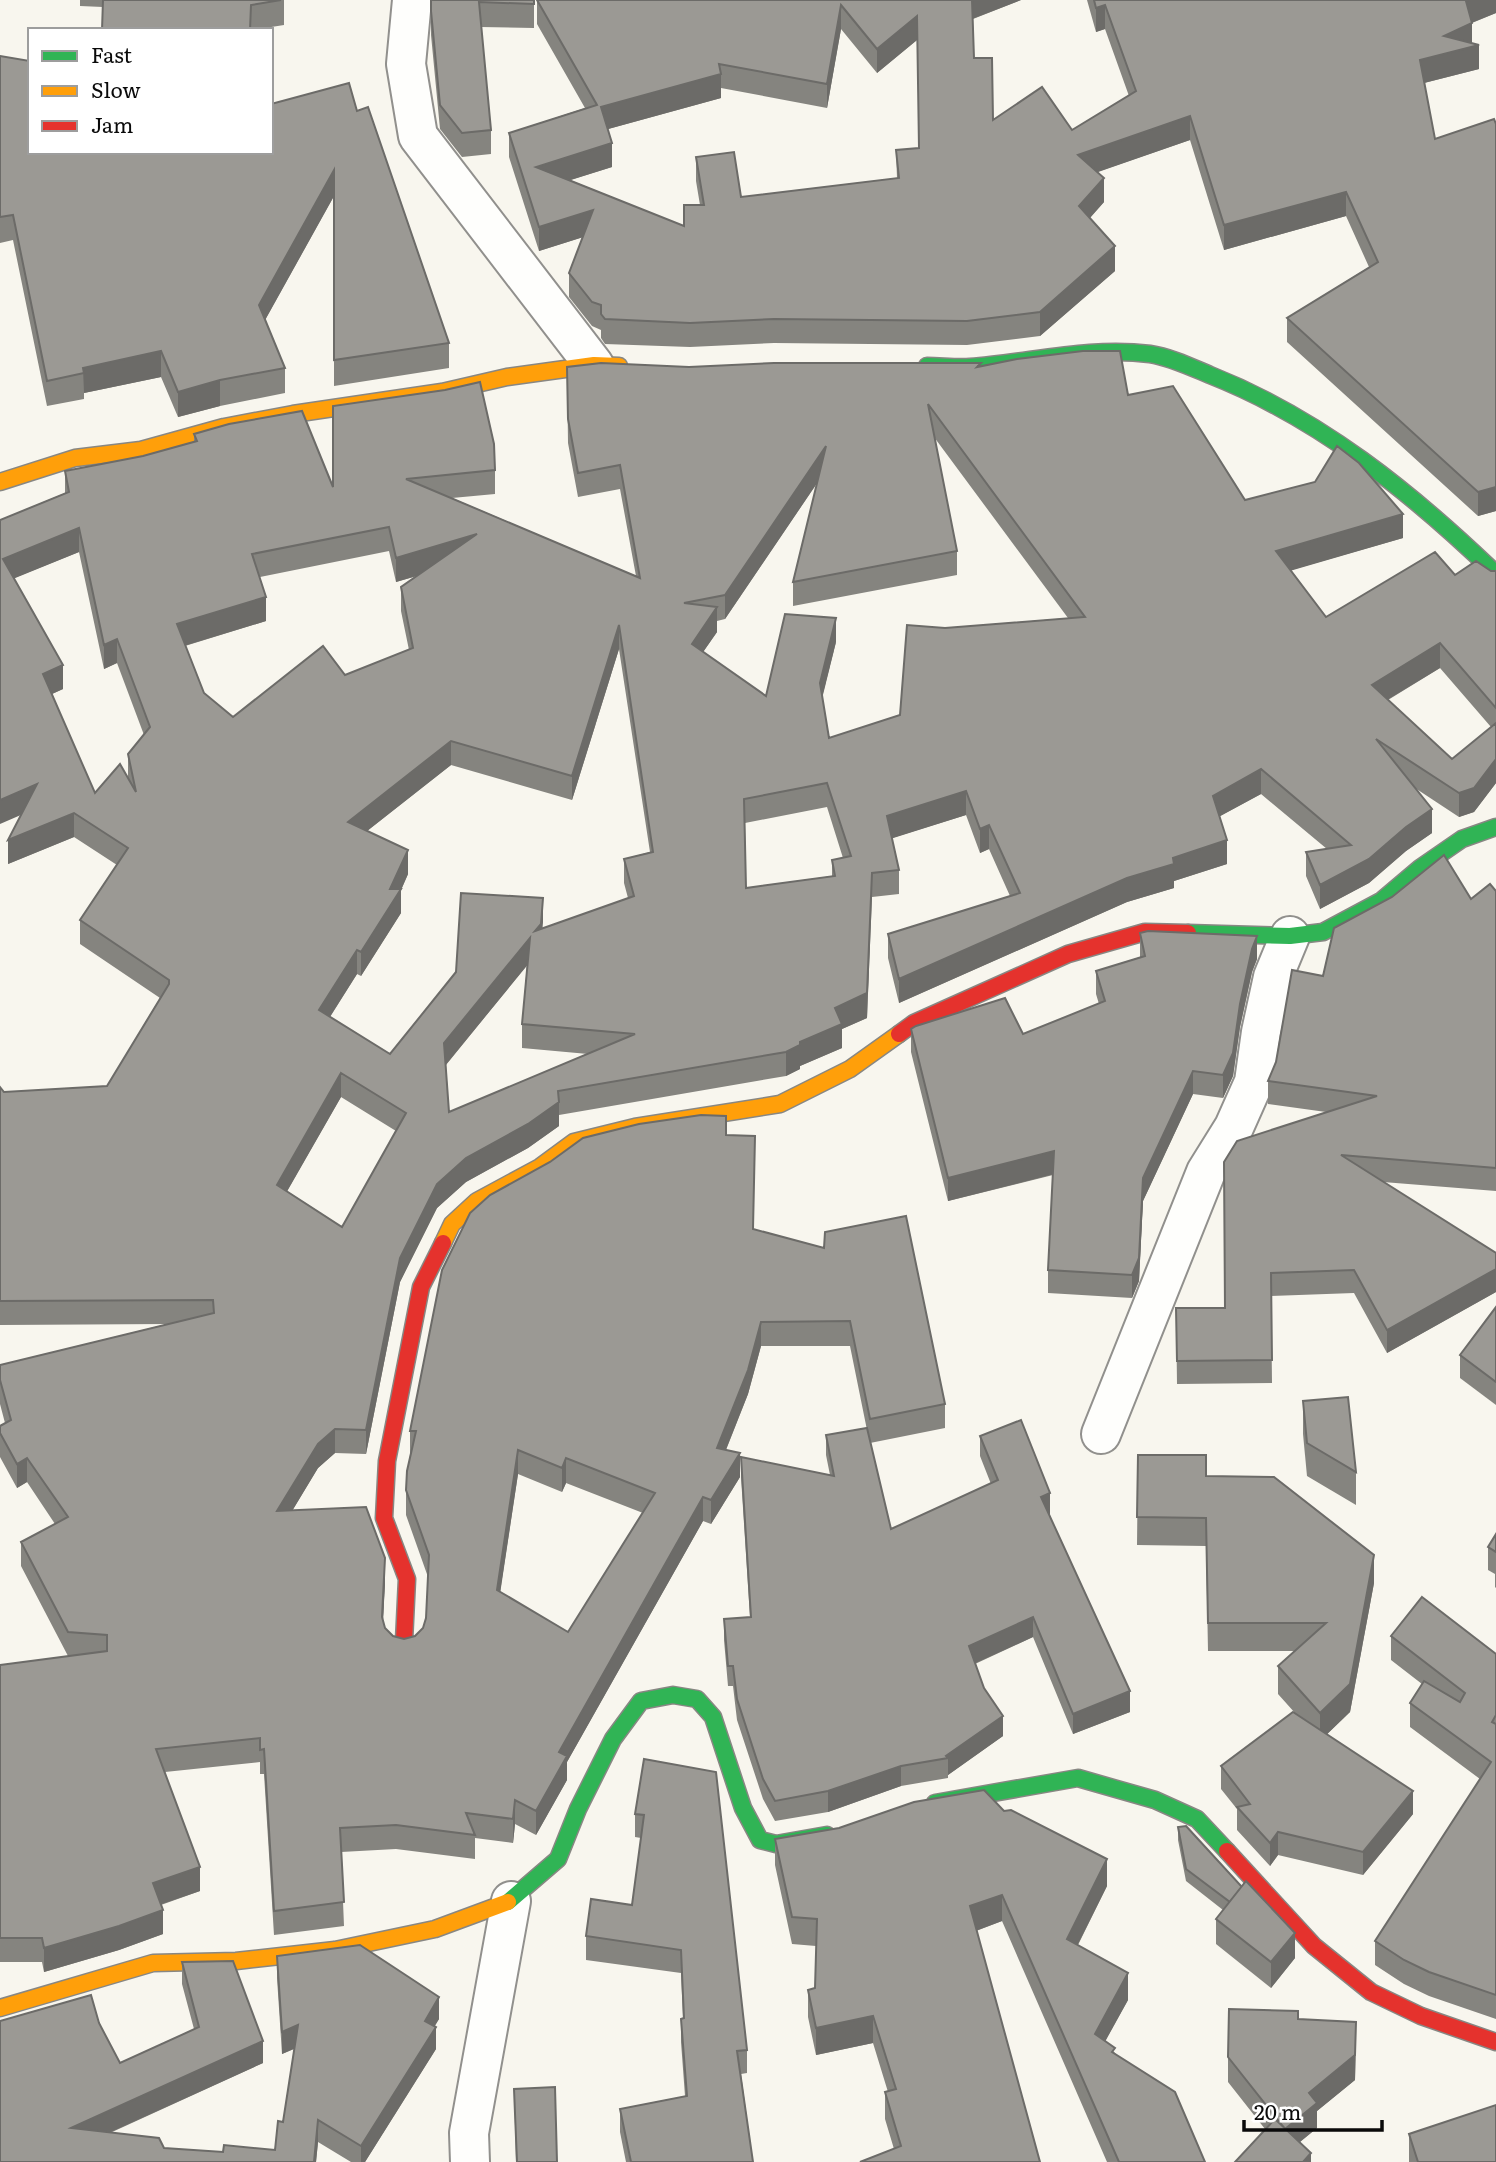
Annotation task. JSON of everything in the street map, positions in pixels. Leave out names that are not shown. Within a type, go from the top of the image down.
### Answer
[{"type":"street","points":[[412,0],[406,64],[418,136],[594,365]]},
{"type":"street","points":[[905,366],[968,367],[1082,353],[1150,354],[1175,361],[1250,391],[1334,440],[1441,521],[1496,574]]},
{"type":"street","points":[[0,482],[75,458],[141,450],[224,427],[293,414],[442,393],[507,377],[594,365],[635,367]]},
{"type":"street","points":[[404,1641],[407,1579],[384,1518],[387,1461],[421,1287],[452,1224],[477,1201],[540,1167],[574,1142],[635,1127],[780,1104],[850,1069],[914,1023],[1068,954],[1145,932],[1290,936],[1322,932],[1381,901],[1420,868],[1462,839],[1496,827]]},
{"type":"street","points":[[1101,1434],[1206,1172],[1234,1127],[1254,1082],[1273,978],[1290,936]]},
{"type":"street","points":[[0,2008],[153,1963],[236,1961],[335,1950],[435,1929],[510,1901],[558,1859],[578,1809],[613,1739],[641,1701],[673,1695],[696,1699],[713,1717],[743,1808],[760,1840],[776,1844],[786,1843],[846,1829]]},
{"type":"street","points":[[920,1805],[1077,1778],[1155,1800],[1197,1819],[1314,1946],[1371,1992],[1421,2015],[1496,2042]]},
{"type":"street","points":[[470,2162],[469,2133],[510,1901]]},
{"type":"building","points":[[103,0],[281,0],[251,5],[250,28],[102,28]]},
{"type":"building","points":[[431,0],[534,0],[534,4],[479,2],[491,130],[462,133],[440,105]]},
{"type":"building","points":[[537,0],[972,0],[974,58],[992,58],[993,120],[1042,87],[1072,130],[1136,91],[1105,5],[1096,8],[1094,0],[1468,0],[1466,1],[1472,23],[1444,36],[1479,45],[1420,60],[1435,139],[1494,119],[1496,124],[1496,487],[1478,492],[1287,318],[1378,262],[1346,192],[1224,225],[1190,116],[1078,155],[1104,178],[1079,206],[1115,246],[1040,312],[967,321],[774,319],[690,323],[605,319],[601,314],[601,305],[592,302],[569,273],[593,210],[539,227],[509,133],[597,105]],"holes":[[[841,5],[877,49],[917,16],[919,148],[896,150],[899,178],[741,197],[734,152],[696,157],[704,205],[684,205],[684,226],[536,167],[612,143],[601,107],[721,74],[719,64],[827,84]]]},
{"type":"building","points":[[0,56],[28,61],[28,154],[273,154],[273,103],[349,83],[357,111],[368,107],[449,343],[334,360],[334,170],[259,305],[285,368],[220,380],[178,392],[161,351],[83,368],[84,373],[47,381],[13,215],[0,217]]},
{"type":"building","points":[[1083,351],[1120,351],[1128,395],[1173,386],[1245,500],[1315,482],[1337,446],[1359,463],[1403,514],[1276,551],[1326,617],[1435,552],[1455,575],[1476,561],[1491,571],[1496,571],[1496,708],[1440,643],[1372,685],[1452,759],[1496,723],[1496,759],[1474,788],[1459,793],[1376,739],[1432,809],[1369,859],[1320,885],[1306,852],[1351,845],[1261,769],[1213,796],[1227,840],[1173,858],[1174,864],[1127,878],[899,979],[888,934],[1020,893],[989,825],[980,829],[966,791],[887,816],[899,870],[872,873],[867,993],[835,1008],[842,1024],[800,1042],[800,1045],[786,1052],[558,1091],[559,1102],[528,1124],[466,1158],[437,1184],[400,1258],[366,1430],[335,1429],[318,1444],[277,1511],[366,1507],[385,1558],[382,1617],[385,1628],[393,1636],[404,1639],[415,1636],[423,1628],[426,1618],[429,1555],[406,1490],[407,1471],[416,1431],[410,1431],[442,1270],[470,1213],[490,1195],[550,1162],[583,1138],[639,1124],[701,1115],[726,1116],[726,1135],[755,1136],[753,1229],[824,1248],[825,1232],[906,1216],[945,1404],[870,1419],[850,1321],[761,1322],[748,1370],[717,1448],[740,1453],[711,1500],[703,1497],[559,1752],[567,1756],[536,1811],[515,1800],[513,1819],[466,1813],[475,1835],[396,1825],[340,1828],[344,1902],[274,1911],[264,1749],[260,1750],[260,1738],[156,1749],[200,1867],[153,1883],[163,1910],[119,1926],[44,1948],[42,1938],[0,1938],[0,1665],[107,1651],[107,1635],[68,1632],[21,1542],[68,1517],[27,1458],[17,1464],[0,1433],[0,1426],[11,1420],[0,1380],[0,1365],[214,1313],[213,1300],[0,1301],[0,1087],[4,1092],[107,1086],[169,980],[80,920],[128,848],[74,813],[8,840],[37,784],[0,800],[0,520],[69,492],[65,471],[143,456],[197,441],[194,434],[229,424],[302,411],[333,487],[333,406],[445,390],[480,382],[494,444],[495,470],[406,479],[640,578],[620,465],[578,473],[568,419],[567,367],[601,363],[689,367],[774,363],[981,363],[977,367]],"holes":[[[928,404],[1085,617],[945,628],[907,625],[900,715],[829,738],[820,683],[836,618],[785,614],[766,696],[692,644],[717,607],[684,603],[725,595],[826,446],[793,582],[957,551]],[[389,527],[396,558],[477,534],[401,587],[413,648],[345,675],[323,646],[233,717],[204,693],[177,624],[266,597],[252,554]],[[79,528],[104,645],[117,639],[150,727],[128,754],[136,792],[120,764],[95,793],[43,674],[63,665],[3,559]],[[619,625],[653,852],[624,859],[634,896],[535,931],[541,924],[543,898],[461,893],[456,972],[390,1054],[319,1010],[357,950],[361,952],[401,889],[390,889],[408,850],[348,822],[451,741],[572,776]],[[827,783],[851,856],[832,860],[835,876],[746,888],[744,799]],[[530,938],[522,1024],[635,1034],[449,1112],[444,1043]],[[341,1073],[406,1113],[342,1227],[277,1185]],[[518,1450],[562,1468],[566,1458],[655,1493],[568,1632],[497,1590]]]},
{"type":"building","points":[[1444,855],[1471,899],[1490,884],[1496,891],[1496,1168],[1341,1155],[1496,1253],[1496,1269],[1387,1330],[1354,1270],[1271,1273],[1272,1360],[1177,1361],[1176,1308],[1225,1308],[1224,1162],[1237,1141],[1377,1096],[1268,1081],[1276,1062],[1292,970],[1323,976],[1334,928],[1392,897]]},
{"type":"building","points":[[1148,931],[1257,936],[1240,1004],[1233,1053],[1223,1075],[1193,1071],[1143,1178],[1139,1258],[1132,1275],[1048,1270],[1054,1151],[948,1178],[911,1029],[1005,998],[1023,1034],[1105,1001],[1096,971],[1145,956],[1140,933]]},
{"type":"building","points":[[1496,1307],[1496,1382],[1460,1355]]},
{"type":"building","points":[[1348,1397],[1356,1472],[1307,1443],[1303,1401]]},
{"type":"building","points":[[1021,1420],[1050,1493],[1041,1497],[1130,1691],[1073,1714],[1033,1617],[969,1646],[984,1688],[1003,1716],[946,1756],[948,1758],[901,1766],[828,1791],[775,1801],[763,1779],[737,1699],[733,1666],[728,1666],[724,1619],[751,1617],[741,1457],[834,1476],[826,1435],[867,1428],[891,1529],[998,1480],[980,1436]]},
{"type":"building","points":[[1138,1455],[1206,1455],[1206,1476],[1274,1477],[1374,1555],[1350,1684],[1320,1713],[1278,1666],[1326,1623],[1208,1623],[1206,1518],[1137,1517]]},
{"type":"building","points":[[1496,1534],[1496,1552],[1488,1547]]},
{"type":"building","points":[[1422,1597],[1496,1654],[1496,1715],[1492,1722],[1496,1724],[1496,1995],[1429,1972],[1375,1941],[1491,1762],[1410,1703],[1424,1681],[1460,1702],[1465,1693],[1391,1636]]},
{"type":"building","points":[[1293,1712],[1413,1791],[1363,1852],[1278,1832],[1270,1843],[1237,1807],[1250,1804],[1221,1766]]},
{"type":"building","points":[[644,1759],[716,1772],[747,2050],[737,2051],[753,2162],[631,2162],[620,2109],[687,2096],[681,2019],[684,2018],[681,1950],[586,1936],[591,1899],[632,1905],[644,1815],[635,1814]]},
{"type":"building","points":[[984,1790],[1004,1811],[1011,1810],[1107,1859],[1067,1939],[1128,1973],[1095,2034],[1115,2048],[1112,2052],[1175,2092],[1205,2162],[1119,2162],[1002,1895],[970,1906],[1040,2162],[860,2162],[901,2146],[885,2092],[896,2089],[873,2016],[816,2028],[808,1990],[815,1988],[817,1919],[792,1917],[775,1839],[839,1828],[914,1802]]},
{"type":"building","points":[[1186,1826],[1242,1887],[1230,1902],[1186,1869],[1178,1827]]},
{"type":"building","points":[[1246,1881],[1295,1933],[1271,1962],[1216,1919]]},
{"type":"building","points":[[360,1945],[439,1997],[425,2021],[436,2027],[361,2146],[318,2120],[314,2162],[0,2162],[0,2021],[91,1995],[99,2023],[120,2063],[199,2027],[182,1962],[233,1961],[263,2041],[71,2128],[159,2138],[164,2148],[223,2152],[224,2145],[275,2150],[278,2121],[283,2122],[298,2025],[282,2032],[277,1956]]},
{"type":"building","points":[[1229,2009],[1298,2011],[1298,2019],[1356,2022],[1355,2055],[1309,2093],[1317,2103],[1285,2129],[1228,2057]]},
{"type":"building","points":[[555,2087],[557,2162],[517,2162],[514,2089]]},
{"type":"building","points":[[1496,2105],[1496,2162],[1418,2162],[1409,2134]]},
{"type":"building","points":[[1275,2119],[1311,2153],[1303,2162],[1235,2162]]},
{"type":"traffic: fast","points":[[927,366],[970,367],[1104,352],[1165,357],[1250,393],[1326,436],[1397,487],[1496,574]]},
{"type":"traffic: fast","points":[[1188,933],[1290,936],[1323,932],[1381,901],[1420,868],[1462,839],[1496,827]]},
{"type":"traffic: fast","points":[[508,1902],[558,1859],[578,1809],[613,1739],[641,1701],[673,1695],[697,1699],[713,1717],[743,1808],[760,1840],[776,1844],[827,1835]]},
{"type":"traffic: fast","points":[[935,1803],[1078,1778],[1155,1800],[1197,1819],[1227,1851]]},
{"type":"traffic: slow","points":[[0,482],[75,458],[141,450],[224,427],[293,414],[442,392],[507,377],[594,365],[619,366]]},
{"type":"traffic: slow","points":[[443,1243],[452,1224],[477,1201],[540,1167],[574,1142],[635,1127],[780,1104],[850,1069],[899,1034]]},
{"type":"traffic: slow","points":[[0,2008],[153,1963],[236,1961],[335,1950],[435,1929],[508,1902]]},
{"type":"traffic: jam","points":[[899,1034],[914,1023],[1068,954],[1145,932],[1188,933]]},
{"type":"traffic: jam","points":[[404,1641],[407,1579],[384,1518],[387,1461],[421,1287],[443,1243]]},
{"type":"traffic: jam","points":[[1227,1851],[1314,1946],[1371,1992],[1421,2016],[1496,2042]]}]
